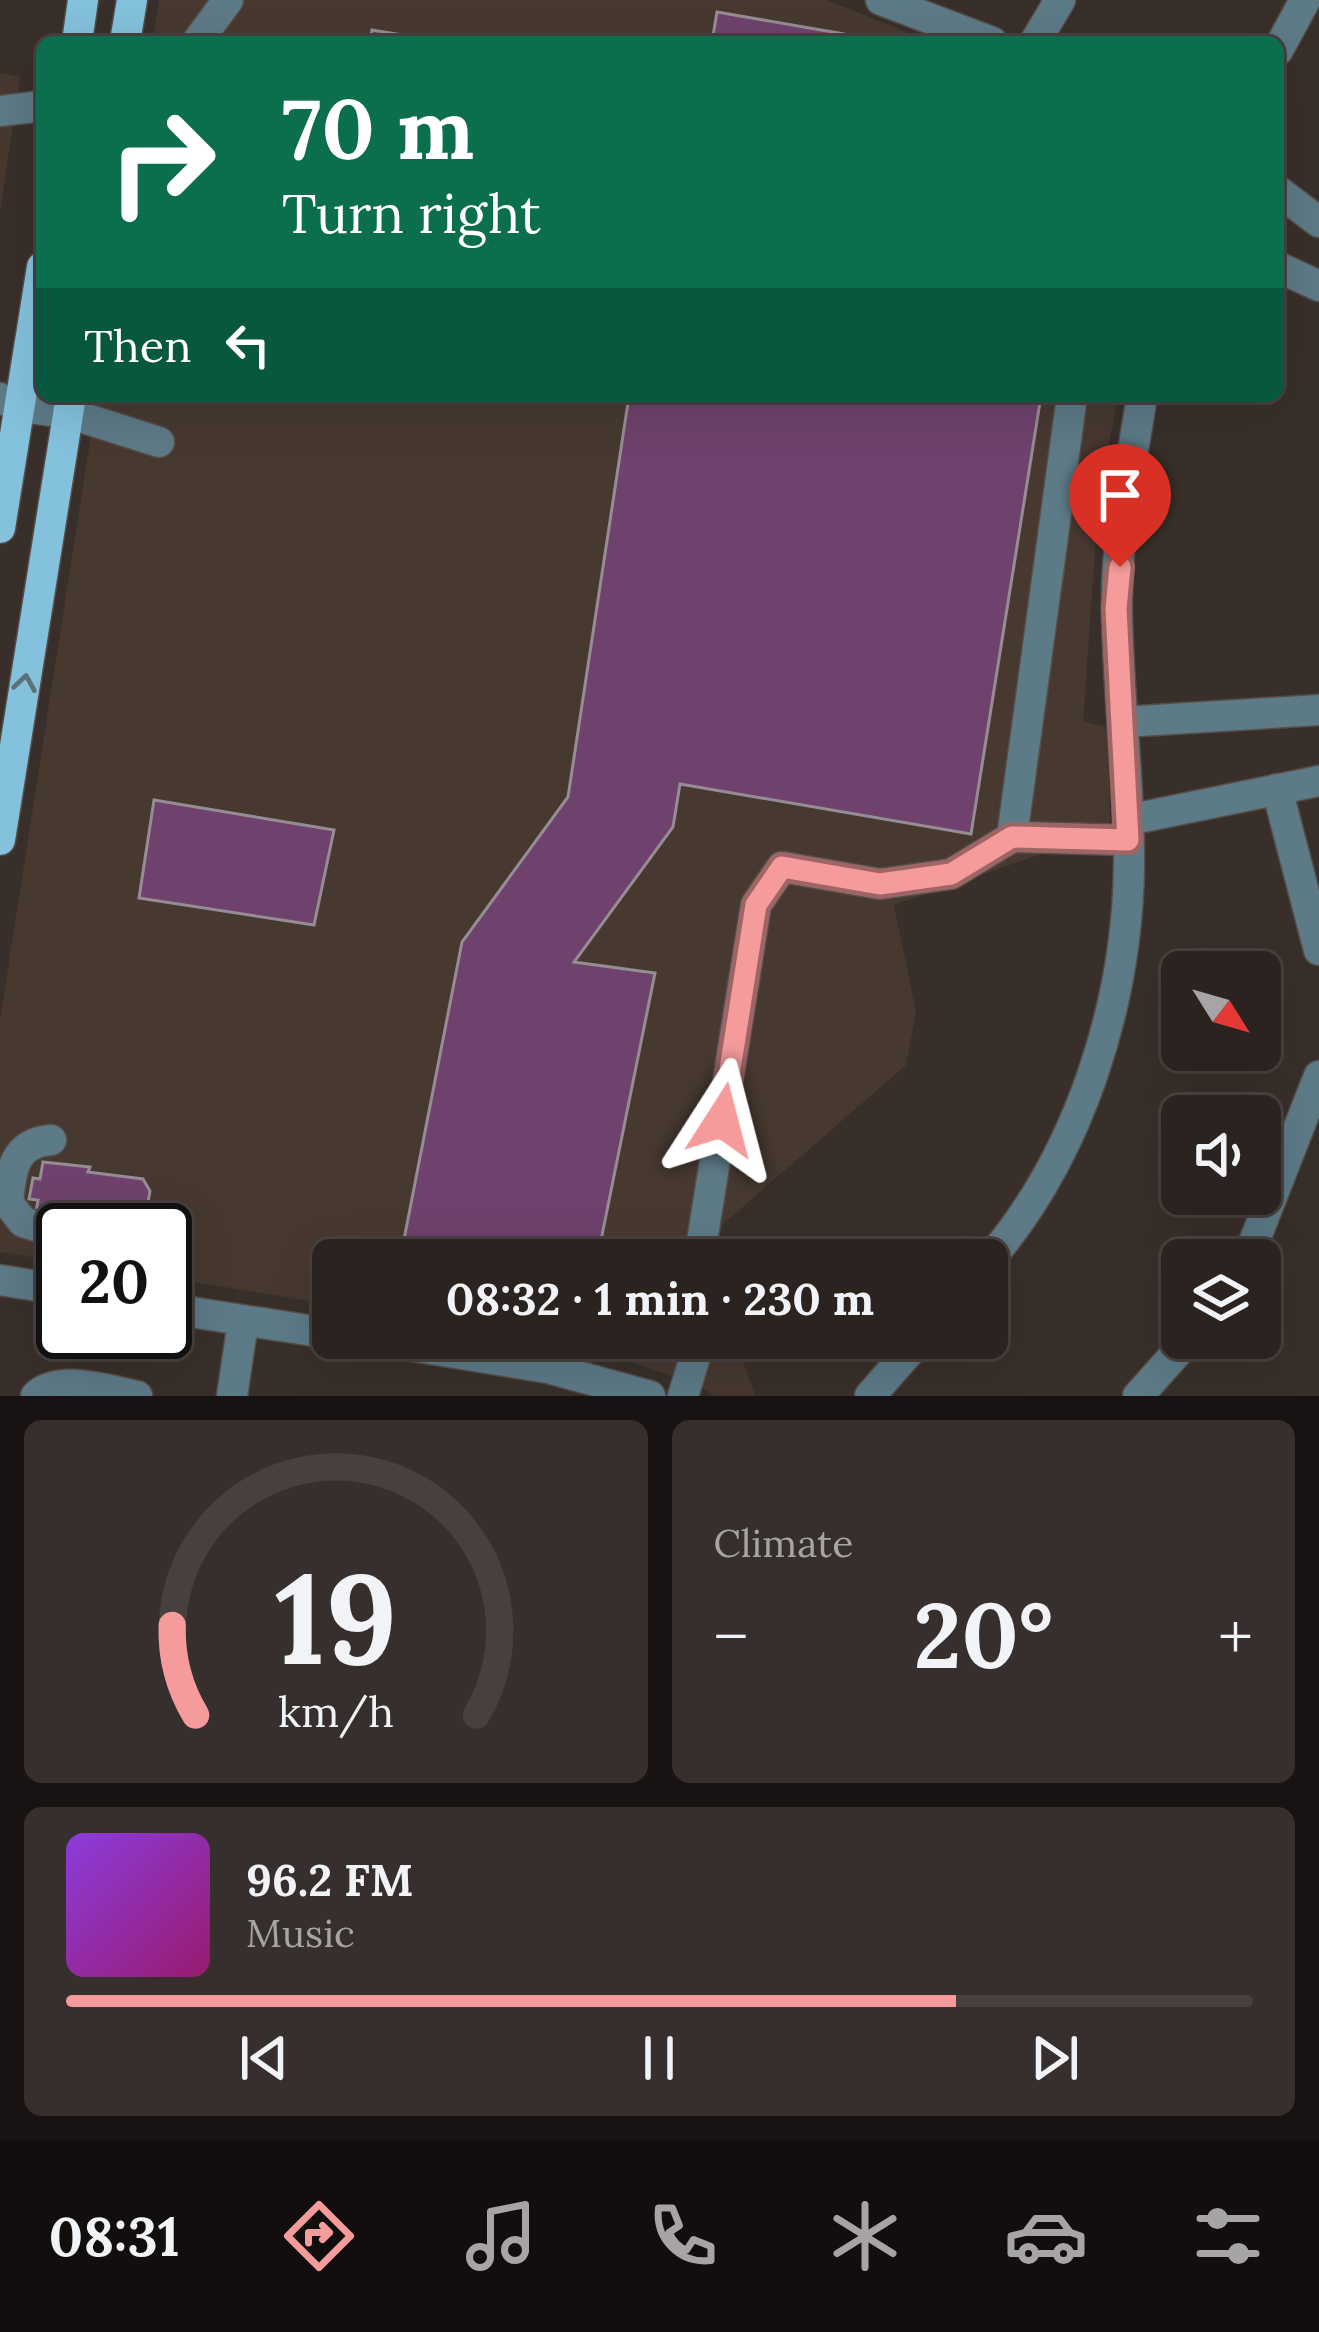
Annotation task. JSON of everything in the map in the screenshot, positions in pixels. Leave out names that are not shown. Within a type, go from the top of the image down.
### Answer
[{"type":"main road","points":[[78,36],[83,0]]},
{"type":"main road","points":[[126,36],[132,0]]},
{"type":"main road","points":[[0,528],[10,402],[36,292]]},
{"type":"main road","points":[[0,840],[70,405]]},
{"type":"street","points":[[202,36],[229,0]]},
{"type":"street","points":[[881,0],[976,36]]},
{"type":"street","points":[[1039,36],[1060,0]]},
{"type":"street","points":[[1284,39],[1305,0]]},
{"type":"street","points":[[0,111],[36,107]]},
{"type":"street","points":[[1284,195],[1319,222]]},
{"type":"street","points":[[1284,270],[1319,286]]},
{"type":"street","points":[[10,402],[70,405],[159,442]]},
{"type":"street","points":[[1012,837],[1071,402]]},
{"type":"street","points":[[1007,1239],[1044,1181],[1075,1118],[1105,1033],[1127,922],[1128,830],[1116,609],[1141,402]]},
{"type":"street","points":[[1123,722],[1319,710]]},
{"type":"street","points":[[702,1239],[756,905],[782,867],[880,884],[951,874],[1012,837],[1128,830],[1319,781]]},
{"type":"street","points":[[1277,790],[1319,950]]},
{"type":"street","points":[[1255,1239],[1319,1076]]},
{"type":"street","points":[[36,1226],[23,1222],[8,1203],[12,1165],[24,1148],[51,1139]]},
{"type":"street","points":[[0,1280],[36,1286]]},
{"type":"street","points":[[192,1313],[312,1331]]},
{"type":"street","points":[[232,1396],[243,1322]]},
{"type":"street","points":[[492,1359],[548,1368],[650,1396]]},
{"type":"street","points":[[683,1396],[694,1359]]},
{"type":"street","points":[[870,1396],[903,1359]]},
{"type":"street","points":[[1138,1396],[1171,1359]]},
{"type":"street","points":[[36,1396],[59,1384],[137,1396]]},
{"type":"shaded area","points":[[159,0],[827,0],[916,36],[154,36]]},
{"type":"shaded area","points":[[0,73],[20,77],[0,212]]},
{"type":"shaded area","points":[[96,402],[1117,402],[1099,494],[1083,721],[1109,728],[1110,830],[894,905],[916,1012],[906,1065],[723,1224],[718,1239],[312,1239],[312,1302],[192,1282],[192,1203],[36,1203],[36,1258],[0,1252],[0,1020]]},
{"type":"shaded area","points":[[624,1359],[742,1359],[755,1396],[714,1396]]},
{"type":"building","points":[[717,12],[844,34],[844,36],[713,36]]},
{"type":"building","points":[[372,30],[408,36],[371,36]]},
{"type":"building","points":[[628,402],[1040,402],[971,834],[680,784],[673,827],[574,962],[655,973],[601,1239],[404,1239],[462,942],[568,797]]},
{"type":"building","points":[[154,800],[334,830],[314,925],[139,898]]},
{"type":"building","points":[[43,1162],[90,1167],[88,1172],[143,1179],[150,1191],[148,1203],[38,1203],[29,1199],[33,1178],[40,1179]]},
{"type":"route","points":[[722,1120],[756,905],[782,867],[880,884],[951,874],[1012,837],[1128,840],[1116,609],[1120,567]]}]
